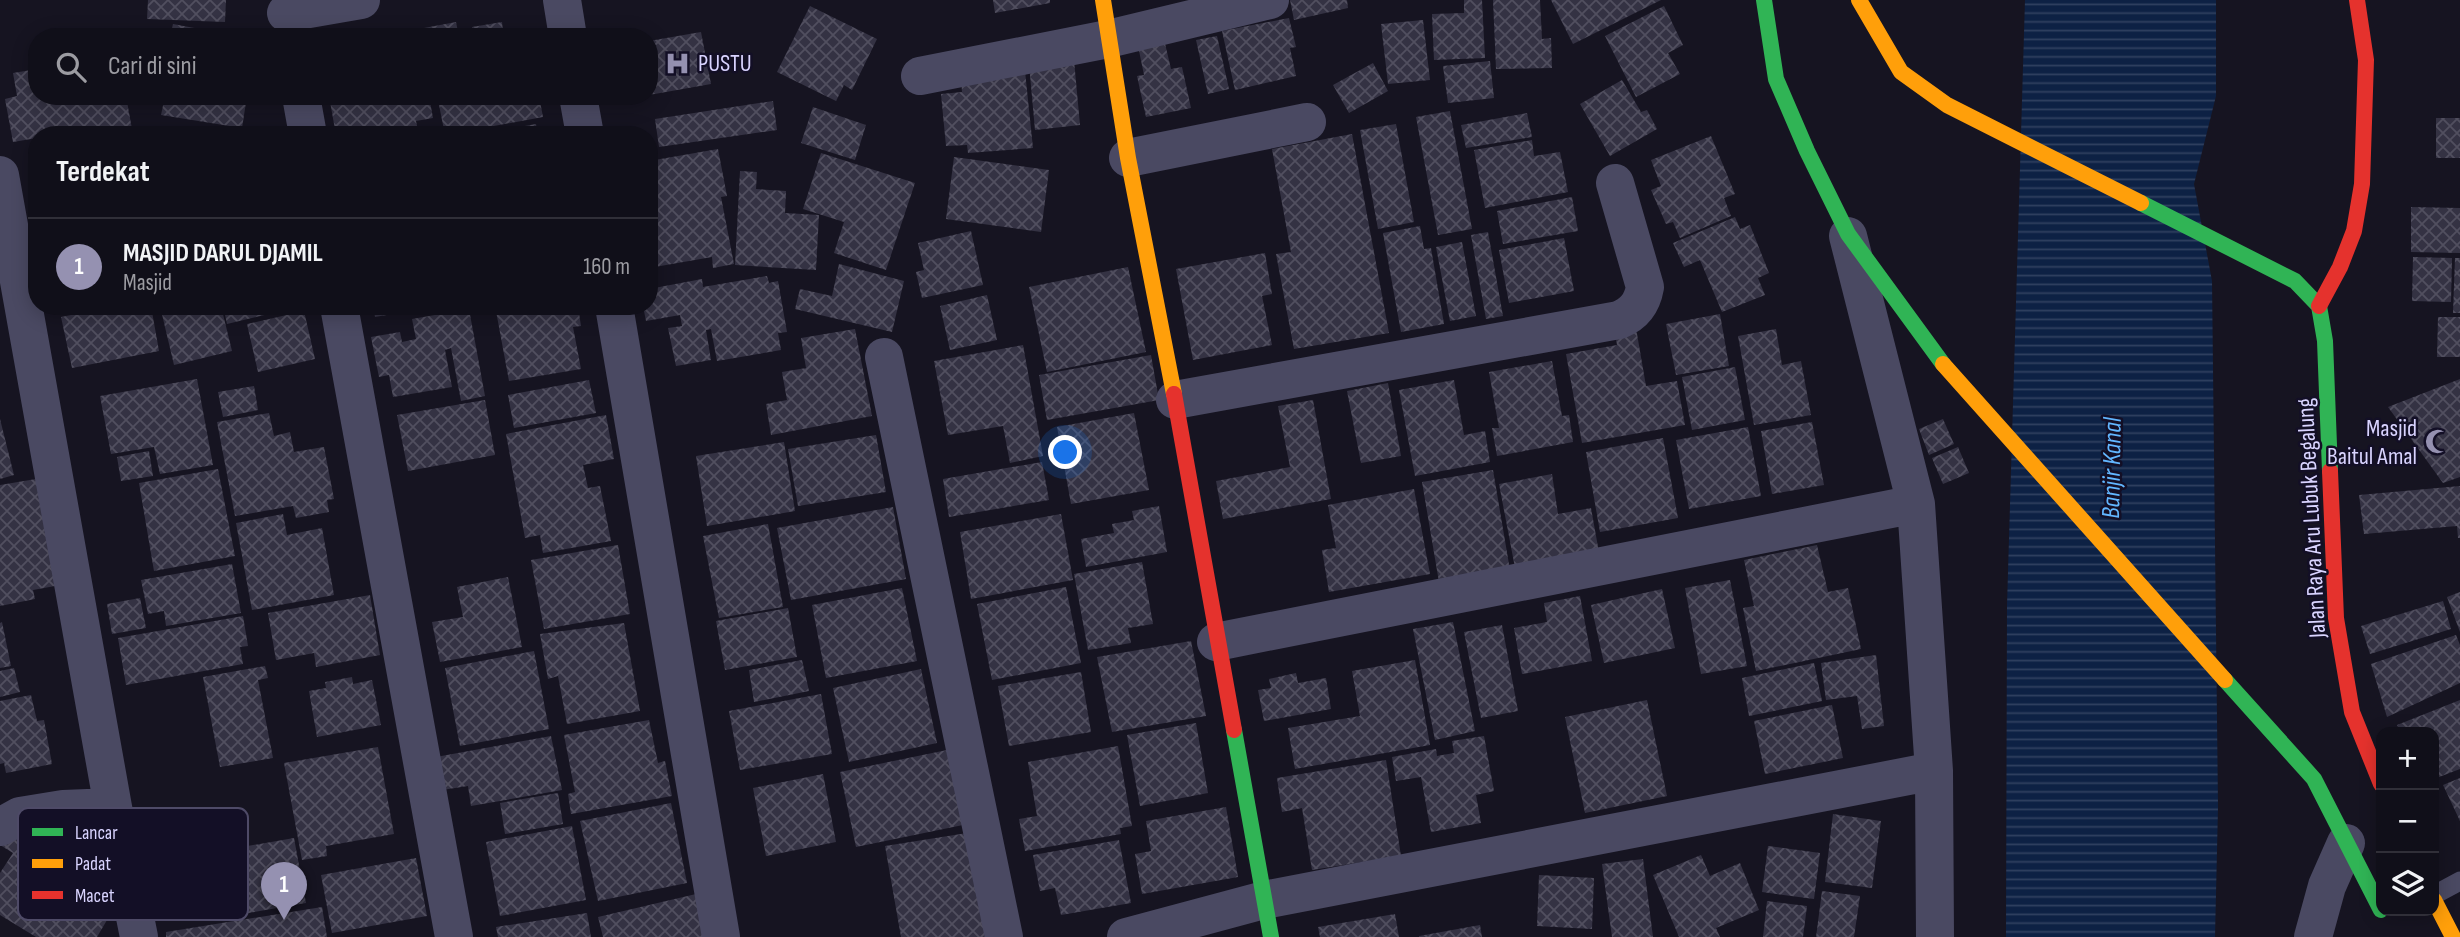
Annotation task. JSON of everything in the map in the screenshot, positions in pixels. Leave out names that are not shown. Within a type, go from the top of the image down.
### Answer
[{"type":"main road","points":[[1102,0],[1128,158],[1175,400],[1216,642],[1268,919]]},
{"type":"main road","points":[[1764,0],[1776,79],[1807,151],[1848,234],[1933,354],[2314,779],[2376,901]]},
{"type":"main road","points":[[1859,0],[1901,72],[1947,105],[2295,281],[2319,306],[2340,267],[2354,231],[2362,184],[2366,60],[2357,0]]},
{"type":"main road","name":"Jalan Raya Aru Lubuk Begalung","points":[[2319,306],[2325,341],[2336,618],[2352,712],[2376,772]]},
{"type":"main road","points":[[2439,908],[2453,937]]},
{"type":"main road","points":[[2384,916],[2391,928]]},
{"type":"street","points":[[287,16],[361,0]]},
{"type":"street","points":[[562,0],[567,28]]},
{"type":"street","points":[[920,76],[1108,40],[1270,0]]},
{"type":"street","points":[[303,105],[306,126]]},
{"type":"street","points":[[580,105],[583,126]]},
{"type":"street","points":[[1128,158],[1307,122]]},
{"type":"street","points":[[0,175],[113,807],[88,808]]},
{"type":"street","points":[[1175,400],[1619,320],[1631,315],[1643,296],[1645,287],[1615,183]]},
{"type":"street","points":[[1848,234],[1916,504],[1934,771],[1936,937]]},
{"type":"street","points":[[341,315],[454,937]]},
{"type":"street","points":[[616,315],[720,937]]},
{"type":"street","points":[[884,357],[1004,937]]},
{"type":"street","points":[[1216,642],[1916,504]]},
{"type":"street","points":[[1126,937],[1268,919],[1934,771]]},
{"type":"street","points":[[0,827],[18,817]]},
{"type":"street","points":[[2313,937],[2327,886],[2346,844]]},
{"type":"lane","points":[[2439,895],[2460,881]]},
{"type":"water","name":"Banjir Kanal","points":[[2025,0],[2216,0],[2216,96],[2194,184],[2212,281],[2218,807],[2215,937],[2006,937],[2007,606]]},
{"type":"building","points":[[148,0],[226,0],[225,22],[147,19]]},
{"type":"building","points":[[993,0],[1050,0],[1050,3],[995,13]]},
{"type":"building","points":[[1290,0],[1347,0],[1348,8],[1294,20]]},
{"type":"building","points":[[1464,0],[1482,0],[1485,58],[1434,60],[1432,14],[1464,13]]},
{"type":"building","points":[[1493,0],[1540,0],[1542,39],[1551,38],[1552,68],[1496,69]]},
{"type":"building","points":[[1551,0],[1661,0],[1573,44]]},
{"type":"building","points":[[810,6],[877,39],[852,90],[844,85],[836,101],[777,72]]},
{"type":"building","points":[[1664,6],[1683,45],[1668,53],[1680,74],[1636,97],[1605,36]]},
{"type":"building","points":[[1289,18],[1296,47],[1290,48],[1296,76],[1235,90],[1222,31]]},
{"type":"building","points":[[1423,20],[1430,80],[1388,84],[1381,24]]},
{"type":"building","points":[[456,22],[457,28],[424,28]]},
{"type":"building","points":[[502,22],[503,28],[472,28]]},
{"type":"building","points":[[173,24],[194,28],[172,28]]},
{"type":"building","name":"PUSTU","points":[[701,32],[711,84],[658,93],[658,39]]},
{"type":"building","points":[[1163,35],[1171,69],[1182,67],[1191,108],[1146,117],[1137,76],[1144,75],[1137,41]]},
{"type":"building","points":[[1217,36],[1229,89],[1208,94],[1196,40]]},
{"type":"building","points":[[1074,60],[1080,125],[1035,130],[1029,64]]},
{"type":"building","points":[[1490,61],[1494,98],[1448,103],[1443,66]]},
{"type":"building","points":[[1373,63],[1388,91],[1349,113],[1333,85]]},
{"type":"building","points":[[28,70],[28,105],[128,105],[131,126],[28,126],[28,140],[13,142],[5,99],[17,96],[13,73]]},
{"type":"building","points":[[1025,71],[1033,148],[968,153],[967,145],[946,146],[941,94],[962,92],[961,76]]},
{"type":"building","points":[[1622,80],[1641,112],[1647,110],[1657,129],[1610,156],[1580,104]]},
{"type":"building","points":[[773,101],[777,130],[659,147],[655,119]]},
{"type":"building","points":[[163,105],[246,105],[242,126],[161,115]]},
{"type":"building","points":[[331,105],[431,105],[433,118],[416,121],[417,126],[334,126]]},
{"type":"building","points":[[439,105],[541,105],[543,117],[494,126],[443,126]]},
{"type":"building","points":[[813,107],[866,125],[855,160],[801,143]]},
{"type":"building","points":[[1450,111],[1472,229],[1438,235],[1416,117]]},
{"type":"building","points":[[1527,113],[1532,137],[1466,148],[1461,125]]},
{"type":"building","points":[[2436,118],[2460,118],[2460,158],[2436,158]]},
{"type":"building","points":[[1396,124],[1414,222],[1378,229],[1360,130]]},
{"type":"building","points":[[1352,134],[1389,333],[1294,349],[1276,254],[1291,252],[1272,149]]},
{"type":"building","points":[[1711,136],[1735,194],[1724,198],[1731,216],[1680,238],[1673,222],[1666,224],[1651,190],[1661,186],[1651,160]]},
{"type":"building","points":[[1532,140],[1534,156],[1560,152],[1568,192],[1485,208],[1474,150]]},
{"type":"building","points":[[718,149],[727,196],[721,197],[734,264],[713,268],[712,257],[658,266],[658,159]]},
{"type":"building","points":[[821,153],[915,183],[886,270],[834,253],[844,222],[803,209]]},
{"type":"building","points":[[954,157],[1049,170],[1041,232],[946,219]]},
{"type":"building","points":[[740,171],[757,172],[756,189],[786,191],[785,213],[819,215],[816,270],[735,265]]},
{"type":"building","points":[[1572,197],[1578,231],[1503,244],[1497,211]]},
{"type":"building","points":[[2411,207],[2460,208],[2460,253],[2411,252]]},
{"type":"building","points":[[1735,217],[1740,229],[1750,225],[1769,273],[1758,278],[1765,295],[1722,312],[1700,260],[1684,267],[1673,243]]},
{"type":"building","points":[[1420,226],[1424,249],[1431,248],[1444,324],[1401,332],[1383,233]]},
{"type":"building","points":[[971,231],[983,285],[922,298],[916,272],[924,270],[918,243]]},
{"type":"building","points":[[1488,232],[1503,316],[1486,319],[1471,235]]},
{"type":"building","points":[[1564,238],[1574,291],[1509,303],[1499,250]]},
{"type":"building","points":[[1462,242],[1476,316],[1450,321],[1436,247]]},
{"type":"building","points":[[1265,253],[1272,294],[1262,296],[1272,345],[1193,360],[1176,269]]},
{"type":"building","points":[[2413,257],[2452,258],[2451,302],[2412,301]]},
{"type":"building","points":[[2455,258],[2460,258],[2460,313],[2453,313]]},
{"type":"building","points":[[839,264],[904,281],[892,332],[795,309],[800,289],[832,296]]},
{"type":"building","points":[[1128,267],[1146,352],[1047,372],[1029,287]]},
{"type":"building","points":[[767,276],[769,283],[778,281],[787,332],[778,333],[781,350],[717,361],[711,329],[706,330],[711,360],[676,366],[668,328],[682,326],[680,315],[646,321],[645,315],[658,315],[658,287],[702,279],[703,287]]},
{"type":"building","points":[[987,295],[997,340],[950,350],[940,306]]},
{"type":"building","points":[[1720,314],[1729,366],[1676,375],[1666,324]]},
{"type":"building","points":[[153,315],[159,351],[72,368],[61,317]]},
{"type":"building","points":[[162,315],[223,315],[232,351],[174,365]]},
{"type":"building","points":[[225,315],[265,315],[227,324]]},
{"type":"building","points":[[286,315],[305,315],[315,359],[258,372],[247,324]]},
{"type":"building","points":[[435,315],[470,315],[485,396],[461,401],[451,348],[445,350],[452,387],[393,397],[389,375],[379,377],[371,337],[400,332],[402,342],[416,339],[412,319]]},
{"type":"building","points":[[497,315],[579,315],[581,326],[573,327],[581,369],[509,381]]},
{"type":"building","points":[[2438,317],[2460,317],[2460,357],[2437,357]]},
{"type":"building","points":[[1636,328],[1646,386],[1677,381],[1685,425],[1582,443],[1566,354],[1617,345],[1615,332]]},
{"type":"building","points":[[855,329],[872,416],[771,435],[766,404],[787,400],[782,372],[806,368],[801,338]]},
{"type":"building","points":[[1776,329],[1782,365],[1801,361],[1811,415],[1754,425],[1738,336]]},
{"type":"building","points":[[1023,345],[1043,456],[1010,463],[1003,426],[948,435],[934,361]]},
{"type":"building","points":[[1151,355],[1159,400],[1047,420],[1039,375]]},
{"type":"building","points":[[1552,361],[1562,416],[1569,415],[1573,442],[1497,456],[1492,428],[1499,428],[1489,372]]},
{"type":"building","points":[[1735,367],[1745,420],[1692,430],[1682,377]]},
{"type":"building","points":[[197,379],[213,465],[160,474],[154,447],[111,454],[100,396]]},
{"type":"building","name":"Masjid Baitul Amal","points":[[2460,379],[2460,477],[2443,483],[2388,407]]},
{"type":"building","points":[[589,380],[596,413],[514,428],[508,395]]},
{"type":"building","points":[[1454,380],[1464,435],[1485,431],[1490,462],[1415,476],[1399,390]]},
{"type":"building","points":[[1388,383],[1401,456],[1361,463],[1347,391]]},
{"type":"building","points":[[254,386],[258,410],[223,417],[218,392]]},
{"type":"building","points":[[485,400],[495,455],[408,471],[397,415]]},
{"type":"building","points":[[1313,400],[1331,499],[1223,519],[1216,481],[1290,467],[1278,406]]},
{"type":"building","points":[[269,413],[274,436],[290,432],[294,452],[324,447],[334,499],[327,500],[329,512],[296,518],[293,506],[235,516],[217,422]]},
{"type":"building","points":[[1134,413],[1149,490],[1071,504],[1057,427]]},
{"type":"building","points":[[606,415],[614,459],[583,465],[588,488],[600,486],[611,541],[543,553],[540,535],[525,538],[506,434]]},
{"type":"building","points":[[0,419],[14,475],[0,479]]},
{"type":"building","points":[[1943,419],[1954,444],[1929,455],[1919,429]]},
{"type":"building","points":[[1812,422],[1824,485],[1772,494],[1761,431]]},
{"type":"building","points":[[1748,427],[1761,496],[1689,509],[1676,440]]},
{"type":"building","points":[[876,435],[886,492],[798,506],[788,449]]},
{"type":"building","points":[[1663,438],[1678,518],[1600,532],[1586,452]]},
{"type":"building","points":[[784,442],[795,511],[707,526],[696,456]]},
{"type":"building","points":[[1958,447],[1969,473],[1943,484],[1932,458]]},
{"type":"building","points":[[149,451],[153,476],[121,481],[117,457]]},
{"type":"building","points":[[1042,462],[1049,500],[949,517],[943,479]]},
{"type":"building","points":[[218,469],[235,556],[154,571],[139,483]]},
{"type":"building","points":[[1493,470],[1511,576],[1440,588],[1422,482]]},
{"type":"building","points":[[1552,474],[1558,514],[1591,508],[1600,558],[1516,573],[1499,484]]},
{"type":"building","points":[[36,479],[55,586],[33,590],[35,599],[0,606],[0,485]]},
{"type":"building","points":[[2460,486],[2460,538],[2457,526],[2364,534],[2359,495]]},
{"type":"building","points":[[1414,489],[1430,574],[1329,592],[1322,550],[1336,548],[1328,505]]},
{"type":"building","points":[[1159,506],[1167,552],[1086,567],[1081,539],[1114,533],[1112,524],[1134,520],[1132,511]]},
{"type":"building","points":[[893,507],[906,579],[791,600],[777,528]]},
{"type":"building","points":[[283,514],[287,535],[322,528],[334,595],[252,610],[236,523]]},
{"type":"building","points":[[1061,514],[1073,580],[971,599],[960,532]]},
{"type":"building","points":[[768,524],[783,607],[719,618],[703,536]]},
{"type":"building","points":[[618,545],[630,614],[544,629],[531,560]]},
{"type":"building","points":[[1817,545],[1828,592],[1848,588],[1861,649],[1756,671],[1743,608],[1754,606],[1744,560]]},
{"type":"building","points":[[1142,562],[1153,624],[1128,628],[1131,643],[1088,650],[1074,574]]},
{"type":"building","points":[[232,564],[241,613],[166,626],[164,611],[148,614],[141,580]]},
{"type":"building","points":[[508,577],[522,647],[440,662],[432,622],[463,617],[457,587]]},
{"type":"building","points":[[1730,580],[1747,666],[1701,674],[1685,588]]},
{"type":"building","points":[[1066,587],[1081,663],[992,680],[977,604]]},
{"type":"building","points":[[902,588],[917,661],[826,678],[812,605]]},
{"type":"building","points":[[1662,589],[1675,648],[1604,663],[1591,605]]},
{"type":"building","points":[[2460,592],[2460,632],[2447,597]]},
{"type":"building","points":[[370,595],[380,655],[316,667],[314,653],[276,660],[268,613]]},
{"type":"building","points":[[1580,596],[1592,661],[1522,674],[1514,628],[1547,622],[1544,603]]},
{"type":"building","points":[[140,598],[146,628],[112,634],[107,604]]},
{"type":"building","points":[[2443,601],[2451,629],[2370,654],[2361,626]]},
{"type":"building","points":[[788,608],[797,657],[725,670],[716,621]]},
{"type":"building","points":[[243,616],[248,646],[240,647],[243,664],[126,685],[118,638]]},
{"type":"building","points":[[2,622],[11,666],[0,668],[0,623]]},
{"type":"building","points":[[1453,622],[1475,731],[1435,740],[1413,629]]},
{"type":"building","points":[[624,623],[640,711],[567,724],[558,676],[548,679],[540,634]]},
{"type":"building","points":[[1502,625],[1518,711],[1481,718],[1464,632]]},
{"type":"building","points":[[2456,635],[2460,645],[2460,683],[2387,717],[2371,664]]},
{"type":"building","points":[[1191,641],[1206,716],[1112,732],[1097,657]]},
{"type":"building","points":[[534,651],[549,729],[460,746],[445,668]]},
{"type":"building","points":[[1876,655],[1884,726],[1862,729],[1857,696],[1826,700],[1821,663]]},
{"type":"building","points":[[802,660],[809,691],[754,702],[749,670]]},
{"type":"building","points":[[1415,660],[1430,745],[1295,769],[1288,728],[1360,716],[1352,671]]},
{"type":"building","points":[[1814,663],[1822,701],[1749,716],[1742,678]]},
{"type":"building","points":[[265,666],[268,678],[258,680],[273,758],[220,767],[203,677]]},
{"type":"building","points":[[14,668],[20,692],[0,697],[0,671]]},
{"type":"building","points":[[921,669],[937,743],[849,762],[833,688]]},
{"type":"building","points":[[1081,672],[1091,732],[1009,746],[998,686]]},
{"type":"building","points":[[1296,673],[1298,683],[1326,678],[1331,709],[1264,721],[1258,690],[1271,688],[1269,679]]},
{"type":"building","points":[[352,677],[353,684],[372,680],[381,725],[317,737],[309,691],[326,688],[325,682]]},
{"type":"building","points":[[821,694],[832,754],[740,770],[729,711]]},
{"type":"building","points":[[31,695],[37,721],[44,720],[52,764],[6,773],[4,763],[0,764],[0,701]]},
{"type":"building","points":[[1647,700],[1667,796],[1585,813],[1565,717]]},
{"type":"building","points":[[2460,700],[2460,769],[2439,777],[2439,727],[2397,725]]},
{"type":"building","points":[[1832,705],[1843,758],[1765,774],[1754,721]]},
{"type":"building","points":[[649,720],[658,763],[665,761],[672,796],[571,814],[568,794],[575,792],[564,735]]},
{"type":"building","points":[[1196,723],[1208,793],[1140,806],[1127,735]]},
{"type":"building","points":[[551,736],[562,790],[471,806],[468,786],[442,790],[436,757]]},
{"type":"building","points":[[1484,736],[1494,791],[1476,795],[1481,823],[1431,832],[1421,777],[1396,781],[1392,757],[1436,749],[1437,756],[1454,753],[1452,741]]},
{"type":"building","points":[[1118,746],[1132,826],[1120,828],[1121,834],[1025,851],[1019,819],[1037,816],[1028,762]]},
{"type":"building","points":[[378,747],[394,834],[326,846],[327,856],[302,860],[284,763]]},
{"type":"building","points":[[947,750],[963,825],[856,847],[840,772]]},
{"type":"building","points":[[1386,760],[1401,856],[1312,870],[1302,808],[1282,812],[1277,778]]},
{"type":"building","points":[[823,774],[836,842],[766,856],[753,788]]},
{"type":"building","points":[[2460,778],[2460,821],[2443,785]]},
{"type":"building","points":[[558,793],[563,824],[505,834],[500,803]]},
{"type":"building","points":[[671,803],[687,883],[598,901],[580,821]]},
{"type":"building","points":[[1226,807],[1238,877],[1142,894],[1135,854],[1151,851],[1146,821]]},
{"type":"building","points":[[1833,814],[1881,821],[1872,888],[1825,882]]},
{"type":"building","points":[[572,826],[586,900],[500,916],[486,842]]},
{"type":"building","points":[[967,833],[985,937],[901,937],[885,846]]},
{"type":"building","points":[[18,837],[18,920],[107,920],[97,937],[36,937],[0,915],[0,873],[13,853],[0,845],[0,842]]},
{"type":"building","points":[[294,838],[306,903],[248,913],[248,846]]},
{"type":"building","points":[[1119,840],[1131,903],[1061,915],[1055,888],[1040,891],[1033,855]]},
{"type":"building","points":[[1768,846],[1820,853],[1814,899],[1762,892]]},
{"type":"building","points":[[1701,855],[1710,876],[1740,863],[1759,910],[1716,928],[1720,937],[1679,937],[1653,875]]},
{"type":"building","points":[[416,858],[427,916],[332,933],[321,875]]},
{"type":"building","points":[[1643,859],[1653,937],[1612,937],[1602,864]]},
{"type":"building","points":[[1539,875],[1594,878],[1592,929],[1537,926]]},
{"type":"building","points":[[1822,891],[1860,896],[1854,937],[1816,937]]},
{"type":"building","points":[[696,894],[706,937],[603,937],[598,917]]},
{"type":"building","points":[[1767,901],[1807,906],[1803,937],[1763,937]]},
{"type":"building","points":[[322,907],[327,937],[166,937],[166,932]]},
{"type":"building","points":[[587,913],[591,937],[498,937],[496,927]]},
{"type":"building","points":[[1395,914],[1399,937],[1320,937],[1318,927]]},
{"type":"building","points":[[1480,925],[1482,937],[1419,937],[1419,936]]},
{"type":"traffic: fast","points":[[1764,0],[1776,79],[1807,151],[1848,234],[1943,364]]},
{"type":"traffic: fast","points":[[2141,203],[2295,281],[2319,306],[2325,341],[2330,471]]},
{"type":"traffic: fast","points":[[2225,680],[2314,779],[2376,900]]},
{"type":"traffic: fast","points":[[1234,730],[1271,937]]},
{"type":"traffic: slow","points":[[1103,0],[1128,158],[1174,394]]},
{"type":"traffic: slow","points":[[1859,0],[1901,72],[1947,105],[2141,203]]},
{"type":"traffic: slow","points":[[1943,364],[2225,680]]},
{"type":"traffic: slow","points":[[2439,910],[2453,937]]},
{"type":"traffic: jam","points":[[2319,306],[2340,267],[2354,231],[2362,184],[2366,60],[2357,0]]},
{"type":"traffic: jam","points":[[1174,394],[1234,730]]},
{"type":"traffic: jam","points":[[2330,471],[2336,618],[2352,712],[2376,772]]},
{"type":"place","name":"PUSTU","points":[[678,63]]},
{"type":"place","name":"Masjid Baitul Amal","points":[[2437,442]]},
{"type":"place","name":"MASJID DARUL DJAMIL","points":[[284,920]]}]
